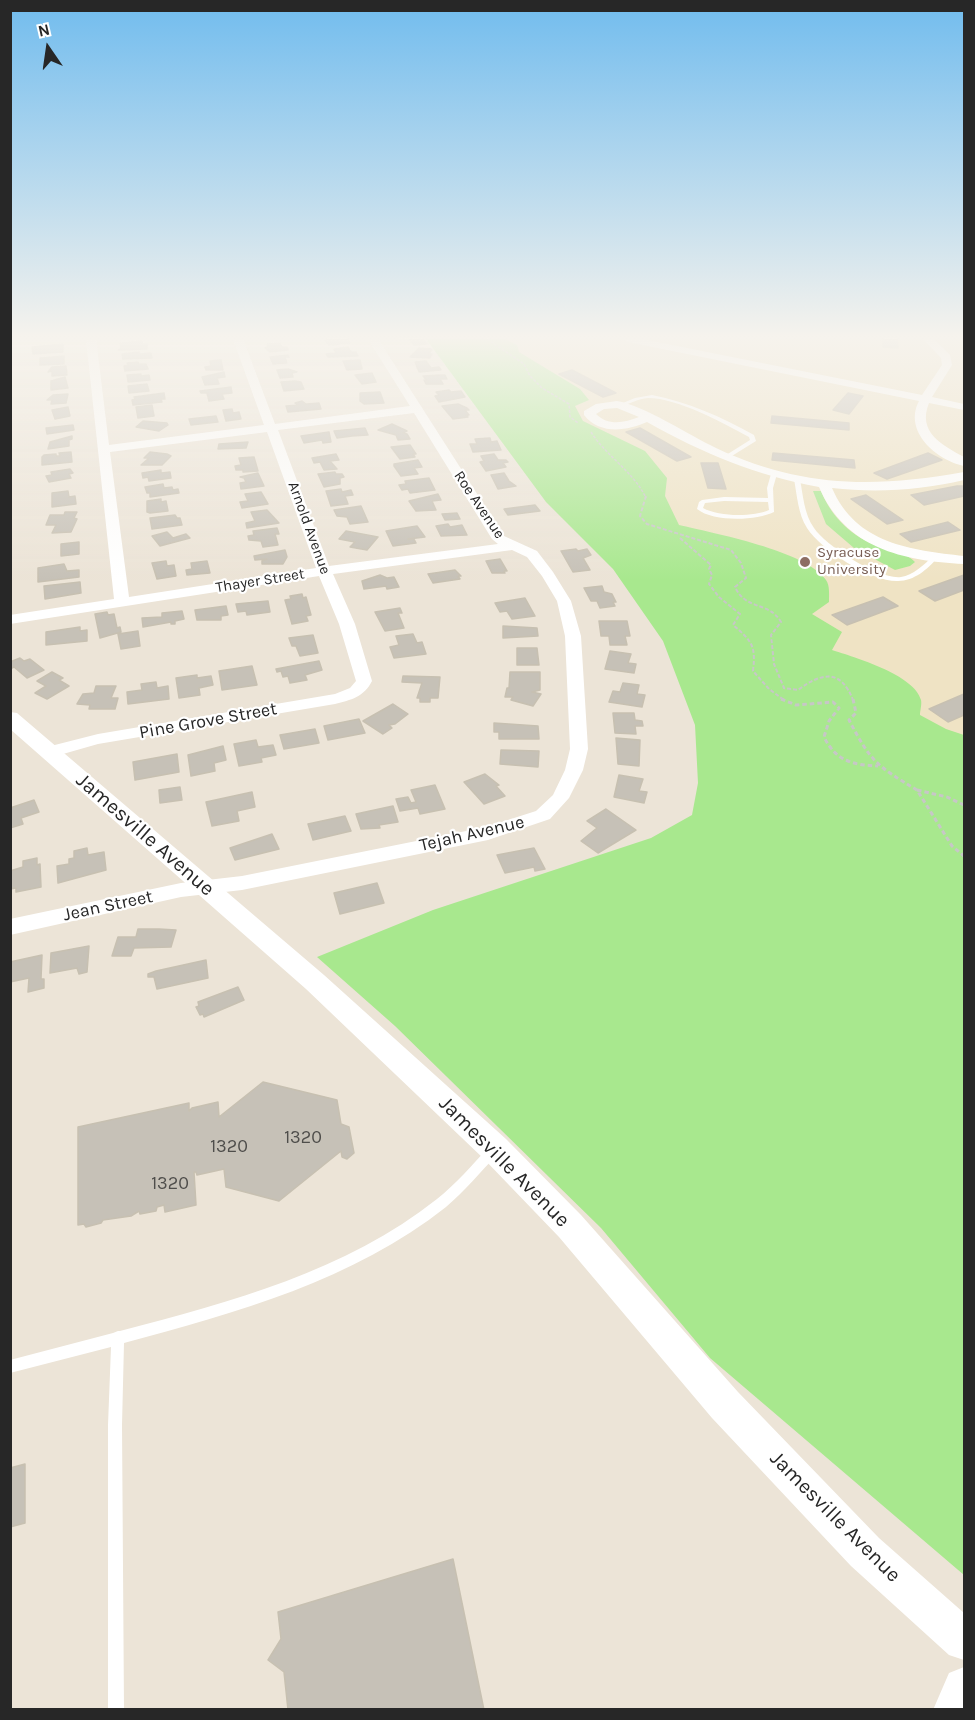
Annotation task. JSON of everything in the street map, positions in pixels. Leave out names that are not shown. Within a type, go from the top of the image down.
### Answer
[{"type":"street","points":[[102,419],[122,602]]},
{"type":"street","name":"Arnold Avenue","points":[[269,419],[324,571],[347,624],[363,684]]},
{"type":"street","points":[[106,449],[338,419]]},
{"type":"street","name":"Roe Avenue","points":[[423,419],[499,539],[511,546]]},
{"type":"street","points":[[594,419],[607,426],[622,426],[643,419]]},
{"type":"street","points":[[649,419],[725,458],[797,479],[902,486],[964,476]]},
{"type":"street","points":[[919,419],[920,430],[938,446],[964,462]]},
{"type":"street","points":[[824,482],[837,511],[848,524],[883,543],[934,558],[964,560]]},
{"type":"street","name":"Thayer Street","points":[[10,620],[324,571],[511,546]]},
{"type":"street","name":"Tejah Avenue","points":[[206,886],[242,883],[488,833],[535,820],[560,798],[574,770],[579,749],[573,636],[564,601],[549,575],[532,554],[511,546]]},
{"type":"street","name":"Pine Grove Street","points":[[49,752],[98,739],[335,699],[352,693],[363,684]]},
{"type":"street","name":"Jamesville Avenue","points":[[10,718],[315,982],[495,1149],[570,1226],[741,1423],[865,1552],[964,1640]]},
{"type":"street","name":"Jean Street","points":[[10,927],[206,886]]},
{"type":"street","points":[[954,1710],[964,1688]]},
{"type":"lane","points":[[717,419],[752,436],[753,441],[725,458]]},
{"type":"lane","points":[[771,500],[714,500],[702,502],[700,509],[707,515],[761,516],[772,512],[771,481],[774,474]]},
{"type":"lane","points":[[797,479],[810,528],[829,547],[870,571],[886,578],[899,579],[918,572],[934,558]]},
{"type":"lane","points":[[10,1367],[210,1313],[279,1291],[348,1261],[403,1230],[442,1202],[495,1149]]},
{"type":"lane","points":[[116,1710],[118,1337]]},
{"type":"path","points":[[573,419],[579,424]]},
{"type":"path","points":[[585,428],[638,481],[646,497],[640,516],[647,524],[676,535],[731,550],[739,558],[746,570],[746,578],[735,587],[738,596],[744,602],[771,610],[779,616],[781,622],[771,635],[774,664],[784,688],[798,690],[818,676],[830,674],[841,679],[855,703],[856,713],[849,720],[864,749],[878,766],[917,790],[946,797],[964,805]]},
{"type":"path","points":[[676,535],[697,554],[708,560],[712,575],[709,584],[727,605],[740,614],[733,625],[756,650],[753,671],[779,698],[792,705],[833,702],[839,708],[829,722],[824,737],[830,750],[842,761],[856,765],[878,766]]},
{"type":"path","points":[[917,790],[952,846],[964,856]]},
{"type":"shaded area","name":"Syracuse University","points":[[531,419],[964,419],[964,859]]},
{"type":"green space","points":[[485,419],[582,419],[645,451],[667,478],[665,496],[679,525],[735,538],[780,552],[816,570],[827,582],[829,602],[812,614],[842,632],[832,650],[868,662],[896,675],[916,691],[921,700],[920,715],[946,729],[964,735],[964,1575],[710,1358],[601,1228],[395,1026],[317,957],[433,910],[651,838],[692,815],[698,783],[695,725],[663,641],[613,569],[546,502]]},
{"type":"green space","points":[[813,491],[821,491],[837,518],[861,538],[904,554],[915,562],[910,566],[895,570],[854,548],[826,524]]},
{"type":"building","points":[[189,419],[217,419],[218,422],[191,425]]},
{"type":"building","points":[[772,419],[808,419],[849,423],[849,430],[771,423]]},
{"type":"building","points":[[143,421],[167,423],[168,425],[159,431],[136,427]]},
{"type":"building","points":[[392,424],[407,431],[403,433],[407,434],[410,439],[398,440],[396,435],[378,430]]},
{"type":"building","points":[[73,425],[74,430],[47,434],[46,428]]},
{"type":"building","points":[[365,428],[368,435],[337,438],[334,431]]},
{"type":"building","points":[[640,428],[691,457],[677,461],[626,432]]},
{"type":"building","points":[[329,432],[331,442],[323,443],[322,440],[304,443],[301,436]]},
{"type":"building","points":[[72,436],[69,446],[48,449],[50,442]]},
{"type":"building","points":[[490,438],[491,442],[497,441],[501,450],[473,452],[470,444],[477,444],[475,439]]},
{"type":"building","points":[[248,442],[246,448],[218,449],[219,444]]},
{"type":"building","points":[[410,445],[416,454],[413,454],[415,457],[400,459],[391,447]]},
{"type":"building","points":[[71,452],[72,462],[42,465],[44,455],[60,456],[59,453]]},
{"type":"building","points":[[150,452],[171,456],[162,465],[141,465],[149,458],[144,458]]},
{"type":"building","points":[[773,453],[854,460],[855,468],[772,460]]},
{"type":"building","points":[[928,453],[942,460],[887,479],[874,473]]},
{"type":"building","points":[[336,454],[339,460],[330,461],[337,469],[324,470],[320,462],[314,463],[312,458]]},
{"type":"building","points":[[494,454],[498,460],[508,462],[503,463],[506,467],[486,471],[480,462],[484,461],[481,456]]},
{"type":"building","points":[[254,457],[258,471],[236,470],[235,466],[241,465],[239,458]]},
{"type":"building","points":[[418,460],[422,467],[414,468],[418,474],[401,476],[394,466],[394,464]]},
{"type":"building","points":[[701,463],[718,463],[726,489],[708,488]]},
{"type":"building","points":[[70,469],[73,473],[69,474],[71,478],[49,482],[46,476],[52,475],[51,472]]},
{"type":"building","points":[[161,470],[161,473],[170,472],[171,478],[149,481],[148,477],[143,478],[142,473]]},
{"type":"building","points":[[335,472],[344,477],[340,478],[340,484],[324,487],[318,474]]},
{"type":"building","points":[[258,473],[264,486],[241,489],[240,483],[246,482],[240,477]]},
{"type":"building","points":[[504,473],[516,486],[498,489],[491,475]]},
{"type":"building","points":[[429,478],[435,490],[410,493],[408,489],[402,490],[399,485],[406,484],[405,481]]},
{"type":"building","points":[[163,484],[164,488],[178,489],[179,493],[150,497],[145,487]]},
{"type":"building","points":[[964,486],[964,496],[924,505],[911,495]]},
{"type":"building","points":[[341,489],[342,492],[351,490],[353,495],[345,496],[348,504],[331,506],[326,491]]},
{"type":"building","points":[[68,491],[69,497],[75,496],[76,504],[52,507],[52,493]]},
{"type":"building","points":[[261,492],[268,504],[242,508],[240,502],[248,501],[245,494]]},
{"type":"building","points":[[438,494],[441,500],[432,501],[436,510],[416,511],[409,501]]},
{"type":"building","points":[[866,495],[903,520],[887,524],[851,499]]},
{"type":"building","points":[[161,499],[161,502],[166,501],[168,511],[147,512],[147,501]]},
{"type":"building","points":[[535,505],[540,511],[508,515],[504,509]]},
{"type":"building","points":[[361,506],[368,522],[350,524],[347,517],[337,516],[334,510]]},
{"type":"building","points":[[267,510],[279,523],[247,528],[246,523],[255,521],[251,512]]},
{"type":"building","points":[[65,512],[77,512],[74,518],[77,519],[71,532],[52,533],[56,525],[46,525],[50,515],[64,515]]},
{"type":"building","points":[[457,513],[460,519],[445,520],[442,514]]},
{"type":"building","points":[[175,515],[180,518],[182,525],[152,529],[150,518]]},
{"type":"building","points":[[948,522],[960,530],[911,542],[900,534]]},
{"type":"building","points":[[448,524],[450,527],[462,525],[467,535],[441,536],[436,526]]},
{"type":"building","points":[[417,526],[425,537],[408,539],[414,539],[416,543],[393,546],[386,531]]},
{"type":"building","points":[[277,528],[279,534],[275,534],[278,545],[263,547],[261,541],[249,540],[248,536],[254,535],[253,531]]},
{"type":"building","points":[[346,531],[378,537],[367,550],[350,547],[355,542],[339,539]]},
{"type":"building","points":[[167,532],[173,538],[186,534],[190,538],[160,546],[152,536]]},
{"type":"building","points":[[79,542],[79,554],[61,556],[61,544]]},
{"type":"building","points":[[576,549],[578,551],[587,549],[591,555],[583,558],[590,570],[573,572],[561,551]]},
{"type":"building","points":[[285,550],[287,557],[283,564],[262,564],[262,561],[267,559],[255,560],[254,556]]},
{"type":"building","points":[[500,559],[507,571],[492,573],[486,561]]},
{"type":"building","points":[[166,561],[167,566],[174,565],[176,576],[157,579],[152,563]]},
{"type":"building","points":[[207,561],[210,573],[187,575],[186,570],[192,569],[191,563]]},
{"type":"building","points":[[64,564],[67,571],[79,570],[79,577],[38,582],[38,568]]},
{"type":"building","points":[[455,570],[461,576],[458,576],[460,579],[433,583],[428,574]]},
{"type":"building","points":[[380,575],[387,578],[394,577],[399,587],[364,589],[362,581]]},
{"type":"building","points":[[964,575],[964,590],[935,601],[919,591]]},
{"type":"building","points":[[80,582],[81,593],[45,599],[44,586]]},
{"type":"building","points":[[602,586],[604,592],[612,594],[616,602],[613,602],[615,606],[600,608],[597,601],[591,601],[584,588]]},
{"type":"building","points":[[302,594],[303,598],[306,597],[311,615],[306,616],[308,621],[292,624],[285,600],[291,599],[290,596]]},
{"type":"building","points":[[883,597],[898,606],[847,625],[832,615]]},
{"type":"building","points":[[525,598],[535,616],[512,619],[507,611],[500,612],[495,603]]},
{"type":"building","points":[[268,601],[270,612],[247,615],[246,611],[238,612],[236,604]]},
{"type":"building","points":[[226,606],[228,615],[221,616],[221,620],[197,620],[195,610]]},
{"type":"building","points":[[400,608],[402,613],[398,613],[404,628],[385,631],[375,612]]},
{"type":"building","points":[[182,611],[184,619],[175,621],[175,624],[171,622],[143,627],[142,618],[162,617],[162,613]]},
{"type":"building","points":[[107,612],[108,615],[114,614],[117,628],[120,627],[121,632],[100,638],[95,614]]},
{"type":"building","points":[[599,621],[627,621],[630,636],[625,636],[627,645],[610,645],[609,636],[601,636]]},
{"type":"building","points":[[503,626],[537,628],[538,636],[503,638]]},
{"type":"building","points":[[80,627],[80,631],[87,630],[87,641],[46,645],[46,632]]},
{"type":"building","points":[[138,631],[140,646],[121,649],[118,634]]},
{"type":"building","points":[[413,634],[417,643],[422,642],[426,654],[394,658],[390,647],[399,645],[396,636]]},
{"type":"building","points":[[313,635],[318,653],[300,656],[296,646],[292,646],[289,638]]},
{"type":"building","points":[[517,648],[537,648],[539,665],[517,665]]},
{"type":"building","points":[[610,651],[631,654],[628,663],[636,664],[634,673],[605,669]]},
{"type":"building","points":[[20,658],[24,661],[30,659],[44,670],[27,678],[14,667],[10,669],[10,662]]},
{"type":"building","points":[[319,661],[322,670],[305,675],[307,680],[290,683],[288,676],[283,677],[281,671],[277,672],[276,669]]},
{"type":"building","points":[[252,666],[257,685],[222,690],[219,671]]},
{"type":"building","points":[[52,672],[63,678],[59,680],[69,686],[47,699],[35,693],[46,686],[37,681]]},
{"type":"building","points":[[510,672],[540,672],[540,690],[532,692],[541,694],[533,706],[511,700],[513,697],[505,697],[507,688],[509,688]]},
{"type":"building","points":[[197,675],[197,678],[211,676],[213,685],[199,688],[200,695],[179,698],[176,678]]},
{"type":"building","points":[[403,676],[440,677],[438,698],[430,698],[430,702],[420,702],[420,698],[417,698],[422,683],[402,682]]},
{"type":"building","points":[[156,682],[157,688],[168,686],[169,699],[128,704],[127,692],[142,690],[141,684]]},
{"type":"building","points":[[623,683],[639,685],[637,694],[645,695],[642,707],[609,702],[613,691],[620,692]]},
{"type":"building","points":[[96,686],[116,686],[111,698],[118,698],[115,709],[89,709],[90,705],[77,704],[83,694],[94,693]]},
{"type":"building","points":[[964,694],[964,715],[948,722],[929,709]]},
{"type":"building","points":[[393,704],[408,714],[395,724],[389,725],[392,728],[383,734],[363,721]]},
{"type":"building","points":[[613,713],[634,713],[635,720],[642,721],[643,726],[635,726],[636,734],[615,733]]},
{"type":"building","points":[[359,719],[365,733],[328,740],[324,726]]},
{"type":"building","points":[[494,723],[538,726],[539,739],[499,739],[499,732],[494,732]]},
{"type":"building","points":[[315,729],[319,743],[284,749],[280,735]]},
{"type":"building","points":[[616,738],[640,740],[639,766],[618,764]]},
{"type":"building","points":[[256,740],[258,747],[273,745],[276,755],[261,758],[262,762],[239,766],[234,744]]},
{"type":"building","points":[[223,746],[226,760],[214,763],[215,771],[191,776],[188,755]]},
{"type":"building","points":[[501,750],[539,751],[538,767],[500,764]]},
{"type":"building","points":[[177,754],[179,772],[135,780],[133,762]]},
{"type":"building","points":[[485,774],[499,785],[496,786],[505,796],[484,804],[464,782]]},
{"type":"building","points":[[619,775],[643,779],[639,791],[647,792],[644,803],[614,797]]},
{"type":"building","points":[[435,785],[445,809],[420,814],[418,808],[400,811],[396,799],[408,797],[411,803],[416,802],[411,790]]},
{"type":"building","points":[[180,787],[182,800],[160,803],[159,790]]},
{"type":"building","points":[[252,792],[255,807],[237,811],[239,821],[212,826],[206,802]]},
{"type":"building","points":[[34,800],[39,812],[21,818],[23,824],[10,828],[10,808]]},
{"type":"building","points":[[393,806],[398,822],[379,825],[380,828],[361,829],[356,814]]},
{"type":"building","points":[[606,809],[636,830],[598,853],[581,841],[597,828],[587,821]]},
{"type":"building","points":[[345,816],[351,831],[313,840],[308,824]]},
{"type":"building","points":[[272,834],[279,849],[235,860],[230,848]]},
{"type":"building","points":[[87,848],[88,855],[104,852],[106,870],[58,883],[57,866],[69,864],[69,859],[74,858],[74,851]]},
{"type":"building","points":[[534,848],[545,869],[535,871],[534,867],[505,873],[497,855]]},
{"type":"building","points":[[37,858],[37,865],[40,864],[41,887],[16,892],[16,888],[10,889],[10,871],[23,867],[23,861]]},
{"type":"building","points":[[377,883],[384,903],[340,914],[334,893]]},
{"type":"building","points":[[138,929],[176,930],[171,947],[134,948],[131,956],[112,956],[118,937],[136,937]]},
{"type":"building","points":[[89,946],[87,972],[79,974],[77,968],[50,973],[51,953]]},
{"type":"building","points":[[42,955],[41,979],[44,979],[44,988],[28,992],[29,978],[10,982],[10,962]]},
{"type":"building","points":[[206,960],[208,978],[157,989],[154,977],[148,977],[148,974],[156,971]]},
{"type":"building","points":[[238,987],[244,1000],[204,1017],[203,1014],[200,1015],[196,1007],[199,1006],[198,1002]]},
{"type":"building","points":[[263,1082],[337,1100],[341,1124],[349,1127],[354,1153],[347,1159],[342,1157],[341,1151],[279,1201],[226,1187],[224,1169],[197,1175],[194,1172],[196,1205],[165,1212],[164,1205],[157,1207],[156,1211],[140,1214],[139,1211],[131,1216],[103,1220],[101,1223],[86,1227],[84,1224],[78,1225],[78,1127],[189,1103],[189,1111],[192,1108],[218,1102],[219,1117]]},
{"type":"building","points":[[25,1464],[25,1523],[10,1527],[10,1468]]},
{"type":"building","points":[[453,1559],[484,1710],[288,1710],[284,1672],[268,1660],[281,1639],[278,1612]]},
{"type":"place","name":"Syracuse University","points":[[805,562]]}]
